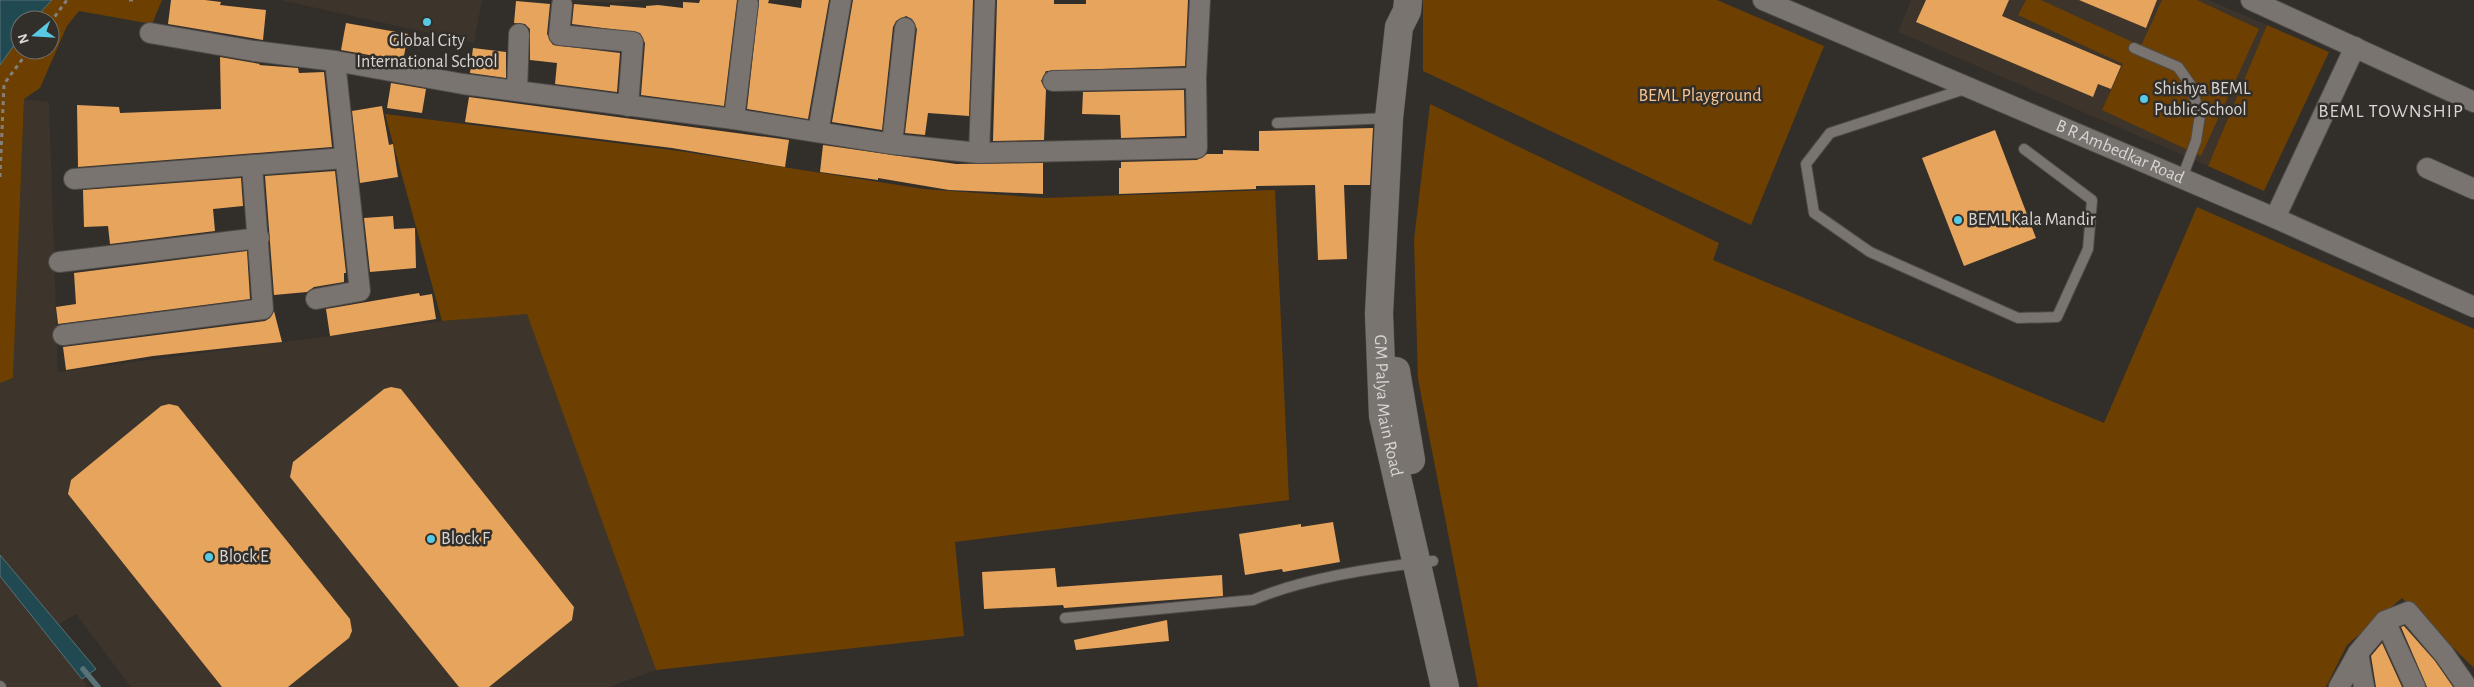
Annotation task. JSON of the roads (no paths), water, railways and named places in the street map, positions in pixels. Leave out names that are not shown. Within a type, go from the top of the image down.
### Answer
[{"type":"main road","name":"GM Palya Main Road","points":[[1407,6],[1399,27],[1390,118],[1379,314],[1384,416],[1424,562],[1445,687]]},
{"type":"main road","points":[[1407,6],[1411,28],[1409,113],[1398,226],[1394,313],[1395,362],[1424,562],[1464,687]]},
{"type":"street","points":[[818,132],[841,0]]},
{"type":"street","points":[[979,153],[985,0]]},
{"type":"street","points":[[150,33],[463,84],[734,119],[892,144],[979,153],[1197,148],[1196,78],[1200,0]]},
{"type":"street","points":[[2251,0],[2474,102]]},
{"type":"street","name":"B R Ambedkar Road","points":[[1770,2],[2275,218],[2474,307]]},
{"type":"street","points":[[734,119],[748,4]]},
{"type":"street","points":[[562,5],[559,35],[633,42],[628,106]]},
{"type":"street","points":[[892,144],[905,28]]},
{"type":"street","points":[[517,91],[519,34]]},
{"type":"street","points":[[2275,218],[2355,47]]},
{"type":"street","points":[[316,299],[360,291],[335,62]]},
{"type":"street","points":[[1052,82],[1196,78]]},
{"type":"street","points":[[74,179],[345,158]]},
{"type":"street","points":[[63,335],[264,309],[252,166]]},
{"type":"street","points":[[2427,168],[2474,189]]},
{"type":"street","points":[[58,262],[259,238]]},
{"type":"street","points":[[2339,687],[2358,653],[2385,621],[2408,612],[2444,654],[2467,687]]},
{"type":"street","points":[[2385,621],[2415,687]]},
{"type":"street","points":[[2358,653],[2364,687]]},
{"type":"lane","points":[[2134,48],[2178,67],[2190,84],[2200,115],[2196,141],[2182,178]]},
{"type":"lane","points":[[1969,88],[1830,133],[1806,164],[1814,213],[1870,252],[2018,318],[2057,317],[2088,249],[2092,200],[2024,149]]},
{"type":"lane","points":[[1277,123],[1390,118]]},
{"type":"lane","points":[[1065,618],[1253,600],[1285,588],[1424,562]]},
{"type":"water","points":[[0,0],[52,0],[42,10],[10,10],[10,51],[0,65]]},
{"type":"water","points":[[0,555],[96,669],[82,679],[0,576]]},
{"type":"waterway","points":[[83,669],[98,687]]},
{"type":"place","name":"Global City International School","points":[[427,22]]},
{"type":"place","name":"Shishya BEML Public School","points":[[2144,99]]},
{"type":"place","name":"BEML Kala Mandir","points":[[1958,220]]},
{"type":"place","name":"Block F","points":[[431,539]]},
{"type":"place","name":"Block E","points":[[209,557]]},
{"type":"district","name":"BEML TOWNSHIP","points":[[2391,111]]},
{"type":"park label","name":"BEML Playground","points":[[1700,96]]}]
